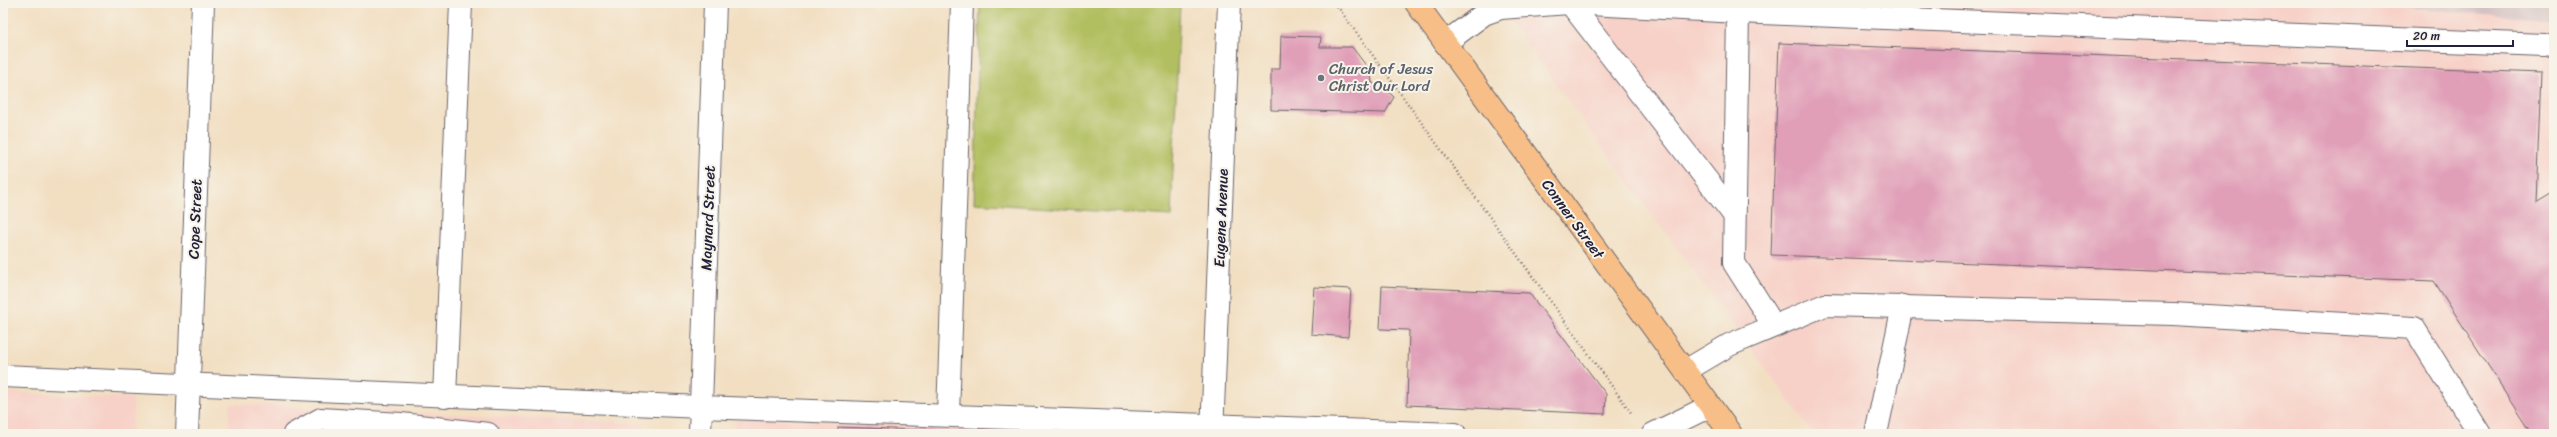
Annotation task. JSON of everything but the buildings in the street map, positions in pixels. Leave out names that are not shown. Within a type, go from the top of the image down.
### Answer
[{"type":"main road","name":"Conner Street","points":[[1416,3],[1731,434]]},
{"type":"street","name":"Cope Street","points":[[187,434],[203,3]]},
{"type":"street","points":[[444,397],[461,3]]},
{"type":"street","name":"Maynard Street","points":[[700,434],[716,3]]},
{"type":"street","points":[[948,415],[962,3]]},
{"type":"street","name":"Eugene Avenue","points":[[1213,429],[1229,3]]},
{"type":"street","points":[[1445,43],[1484,14],[1501,8],[1570,3],[1738,12],[2544,45]]},
{"type":"street","points":[[1570,3],[1734,215]]},
{"type":"street","points":[[1738,12],[1734,263],[1774,326]]},
{"type":"street","points":[[1685,371],[1729,345],[1825,305],[2173,314],[2414,328],[2480,434]]},
{"type":"street","points":[[1876,434],[1903,306]]},
{"type":"street","points":[[3,376],[444,397],[948,415],[1213,429],[1455,434]]},
{"type":"street","points":[[1653,434],[1710,406]]},
{"type":"street","points":[[294,434],[322,419],[401,424],[479,434]]},
{"type":"path","points":[[1335,3],[1632,415]]},
{"type":"shaded area","points":[[1496,3],[2359,3],[2554,20],[2554,434],[1814,434]]},
{"type":"shaded area","points":[[2359,3],[2554,3],[2554,20]]},
{"type":"shaded area","points":[[3,392],[133,398],[132,434],[3,434]]},
{"type":"shaded area","points":[[230,404],[644,423],[643,434],[228,434]]},
{"type":"shaded area","points":[[736,418],[1159,434],[735,434]]},
{"type":"green space","points":[[980,3],[1180,3],[1171,216],[974,203]]},
{"type":"place","name":"Church of Jesus Christ Our Lord","points":[[1321,78]]}]
